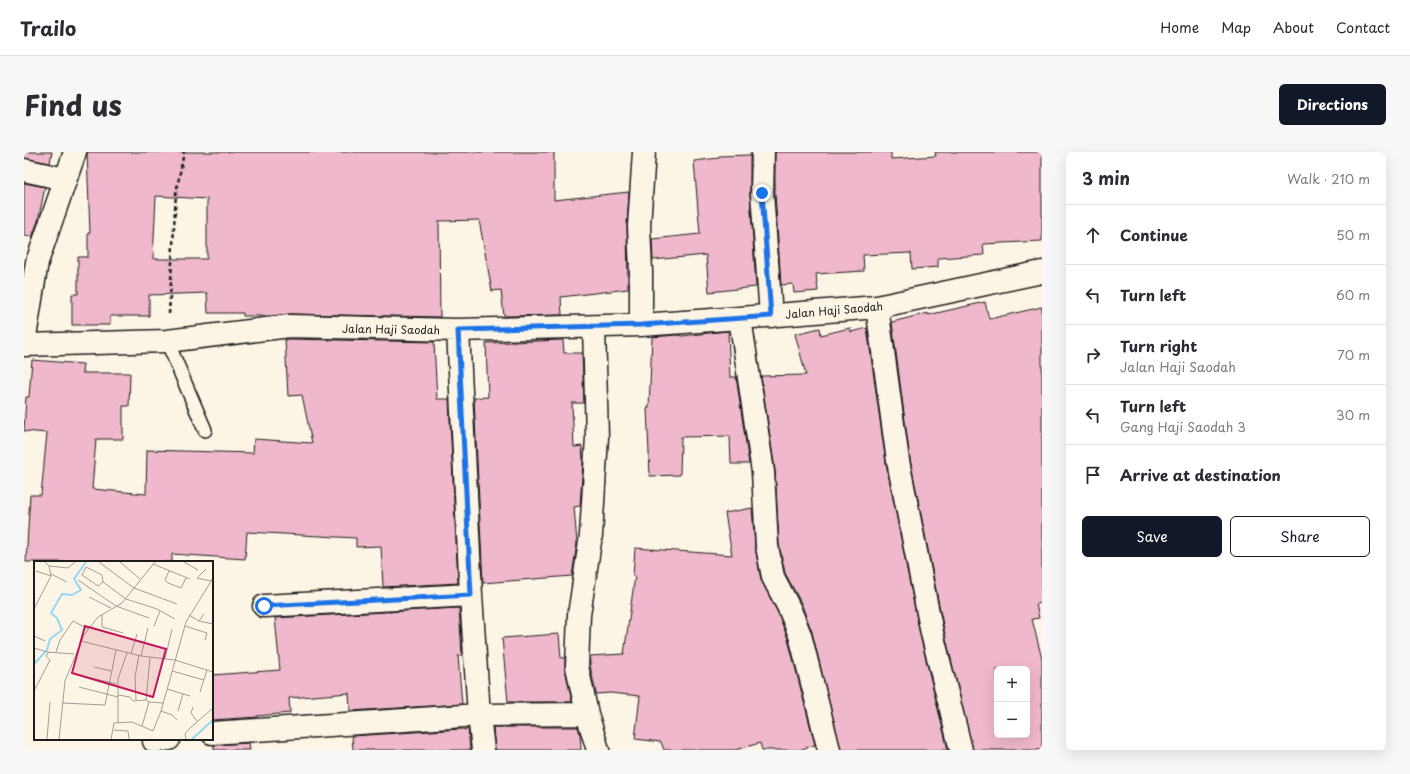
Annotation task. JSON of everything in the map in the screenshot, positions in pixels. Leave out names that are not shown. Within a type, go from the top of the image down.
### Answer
[{"type":"street","points":[[24,344],[38,262],[75,152]]},
{"type":"street","points":[[641,325],[639,226],[644,152]]},
{"type":"street","points":[[763,152],[762,193],[771,316]]},
{"type":"street","points":[[24,170],[65,179]]},
{"type":"street","name":"Jalan Haji Saodah","points":[[24,344],[167,341],[290,326],[458,330],[641,325],[771,316],[878,307],[1042,272]]},
{"type":"street","points":[[878,307],[898,461],[932,633],[961,750]]},
{"type":"street","points":[[740,318],[763,472],[767,546],[773,577],[789,608],[800,635],[829,750]]},
{"type":"street","points":[[594,327],[597,437],[591,535],[580,615],[577,666],[587,714],[598,750]]},
{"type":"street","points":[[458,330],[471,595],[479,715],[483,750]]},
{"type":"street","points":[[264,606],[471,595]]},
{"type":"street","points":[[213,733],[479,715],[587,714]]},
{"type":"lane","points":[[167,341],[205,430]]},
{"type":"path","points":[[167,341],[176,193],[184,152]]},
{"type":"building","points":[[24,152],[52,152],[50,163],[24,158]]},
{"type":"building","points":[[87,152],[554,152],[554,200],[629,192],[627,226],[628,289],[561,297],[562,315],[504,316],[501,290],[492,291],[479,220],[439,221],[440,317],[290,314],[243,316],[243,313],[208,313],[207,293],[149,295],[149,316],[110,316],[110,325],[72,325],[72,294],[78,294],[78,257],[88,257],[88,233],[90,233]],"holes":[[[156,196],[207,199],[207,259],[153,259]]]},
{"type":"building","points":[[775,152],[891,152],[891,159],[936,156],[935,152],[1042,152],[1042,241],[983,244],[984,255],[938,258],[938,267],[912,269],[911,253],[863,255],[864,271],[816,274],[818,291],[794,293],[793,284],[781,285],[775,193]]},
{"type":"building","points":[[750,155],[750,194],[756,287],[709,292],[706,255],[653,260],[652,239],[700,234],[694,161],[719,158],[719,156]]},
{"type":"building","points":[[24,183],[45,187],[38,221],[32,237],[24,236]]},
{"type":"building","points":[[985,302],[989,319],[1042,307],[1042,603],[1036,604],[1039,618],[1032,619],[1042,659],[1042,750],[973,750],[944,630],[910,459],[892,322],[928,313],[928,315]]},
{"type":"building","points":[[820,328],[821,335],[850,328],[851,332],[867,328],[886,463],[920,635],[948,750],[841,750],[812,632],[801,603],[785,573],[779,544],[775,470],[761,376],[806,375],[795,334]]},
{"type":"building","points":[[728,331],[730,377],[736,377],[749,464],[731,464],[730,436],[681,437],[680,475],[650,476],[647,408],[649,408],[652,337],[682,336]]},
{"type":"building","points":[[285,339],[434,342],[437,399],[449,399],[458,583],[383,587],[381,546],[356,547],[356,538],[247,532],[245,559],[172,554],[172,561],[26,562],[30,495],[41,495],[47,433],[24,431],[26,397],[29,397],[32,360],[83,364],[82,373],[130,373],[129,406],[123,406],[123,439],[96,439],[92,489],[146,494],[147,450],[253,453],[254,439],[312,443],[302,395],[288,396]]},
{"type":"building","points":[[563,340],[564,353],[582,353],[584,403],[572,403],[574,447],[582,446],[583,461],[580,506],[574,507],[577,543],[572,576],[483,583],[474,398],[488,397],[486,343]]},
{"type":"building","points":[[752,508],[755,547],[761,580],[778,613],[788,639],[815,745],[799,750],[762,750],[760,743],[735,750],[664,750],[661,742],[635,739],[640,696],[610,693],[596,694],[590,665],[590,656],[624,654],[635,576],[633,576],[635,548],[732,555],[725,513]]},
{"type":"building","points":[[459,608],[462,655],[458,656],[462,704],[350,711],[349,693],[289,698],[290,713],[213,720],[213,675],[280,670],[275,618]]},
{"type":"building","points":[[559,634],[561,658],[565,658],[565,669],[572,702],[508,702],[502,638]]},
{"type":"building","points":[[493,727],[578,727],[581,750],[495,750]]},
{"type":"building","points":[[468,729],[470,750],[353,750],[352,736]]},
{"type":"building","points":[[249,743],[250,750],[214,750],[214,745]]},
{"type":"route","points":[[264,606],[471,595],[458,330],[641,325],[771,316],[762,193]]}]
